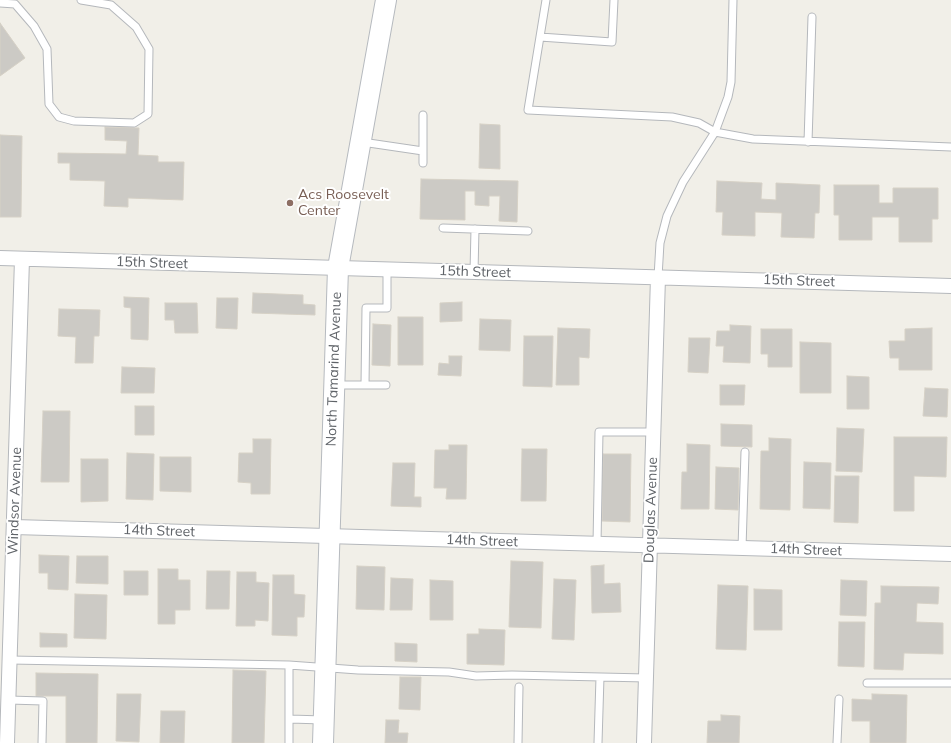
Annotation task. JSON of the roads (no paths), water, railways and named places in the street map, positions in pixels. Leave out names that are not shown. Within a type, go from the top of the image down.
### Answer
[{"type":"street","name":"North Tamarind Avenue","points":[[323,743],[338,268],[386,0]]},
{"type":"street","name":"15th Street","points":[[0,258],[951,286]]},
{"type":"street","name":"Windsor Avenue","points":[[7,743],[22,259]]},
{"type":"street","name":"Douglas Avenue","points":[[644,743],[658,277]]},
{"type":"street","name":"14th Street","points":[[14,527],[951,554]]},
{"type":"lane","points":[[0,3],[15,4],[21,0]]},
{"type":"lane","points":[[15,4],[34,26],[47,49],[49,104],[59,117],[74,121],[134,124],[148,114],[149,49],[136,27],[111,5],[81,0]]},
{"type":"lane","points":[[546,0],[528,110],[672,117],[699,123],[714,132],[753,139],[951,146]]},
{"type":"lane","points":[[540,37],[612,42],[614,0]]},
{"type":"lane","points":[[658,277],[660,243],[667,216],[683,182],[714,132],[728,97],[731,82],[733,0]]},
{"type":"lane","points":[[808,142],[812,17]]},
{"type":"lane","points":[[423,115],[423,163]]},
{"type":"lane","points":[[360,142],[423,150]]},
{"type":"lane","points":[[443,228],[528,231]]},
{"type":"lane","points":[[474,229],[474,272]]},
{"type":"lane","points":[[365,386],[366,308],[387,308],[387,270]]},
{"type":"lane","points":[[334,386],[386,386]]},
{"type":"lane","points":[[597,544],[599,432],[653,432]]},
{"type":"lane","points":[[742,548],[745,452]]},
{"type":"lane","points":[[10,660],[289,665],[358,670],[449,672],[476,676],[512,675],[646,678]]},
{"type":"lane","points":[[289,665],[289,743]]},
{"type":"lane","points":[[598,743],[600,677]]},
{"type":"lane","points":[[867,683],[951,683]]},
{"type":"lane","points":[[518,743],[519,687]]},
{"type":"lane","points":[[837,743],[839,698]]},
{"type":"lane","points":[[8,700],[43,702],[42,743]]},
{"type":"lane","points":[[290,719],[324,720]]},
{"type":"place","name":"Acs Roosevelt Center","points":[[290,203]]}]
